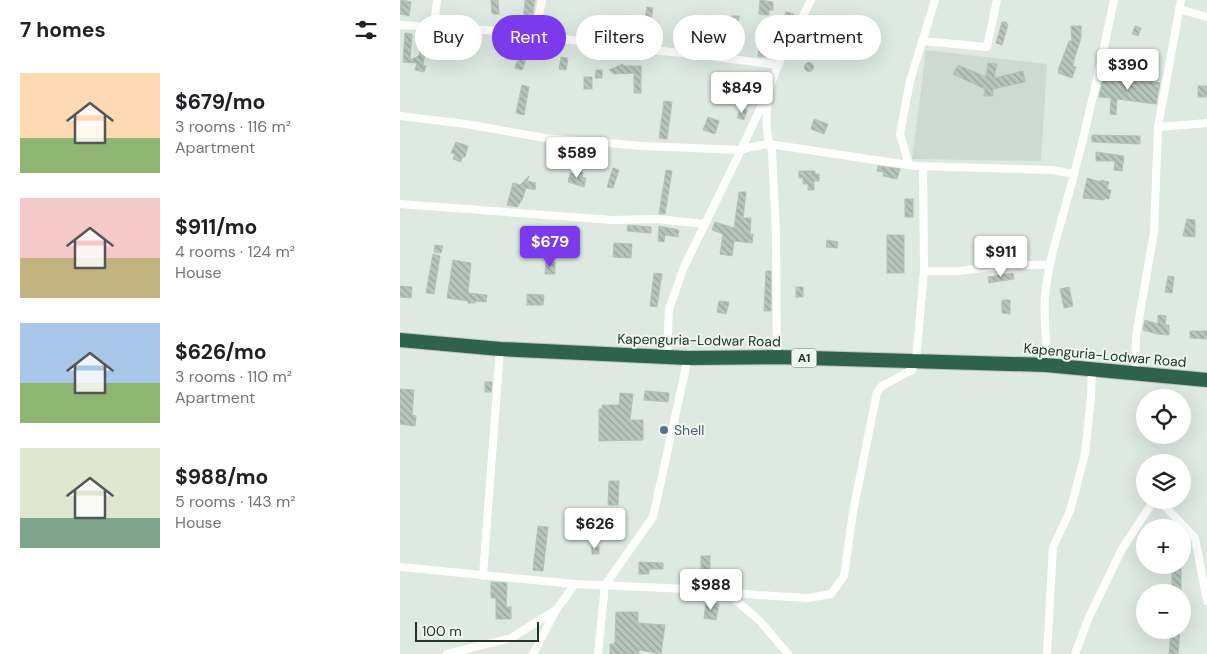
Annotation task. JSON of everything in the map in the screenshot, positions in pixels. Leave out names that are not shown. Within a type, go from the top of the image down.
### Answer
[{"type":"highway","name":"Kapenguria-Lodwar Road","points":[[400,341],[500,349],[688,358],[777,357],[1046,365],[1207,380]]},
{"type":"street","points":[[436,15],[438,0]]},
{"type":"street","points":[[539,15],[542,0]]},
{"type":"street","points":[[667,356],[668,308],[684,266],[741,150],[769,90],[778,65],[811,0]]},
{"type":"street","points":[[909,165],[900,134],[910,81],[935,0]]},
{"type":"street","points":[[922,41],[987,47],[997,0]]},
{"type":"street","points":[[1046,365],[1045,298],[1050,265],[1074,174],[1114,0]]},
{"type":"street","points":[[1135,372],[1136,336],[1154,232],[1158,127],[1181,0]]},
{"type":"street","points":[[1179,9],[1207,17]]},
{"type":"street","points":[[400,25],[415,26]]},
{"type":"street","points":[[566,39],[778,65]]},
{"type":"street","points":[[769,90],[766,122],[769,144],[772,151],[776,235],[777,357]]},
{"type":"street","points":[[400,116],[466,124],[546,138],[642,146],[741,150],[769,144],[909,165],[1052,170],[1074,174]]},
{"type":"street","points":[[1158,127],[1207,123]]},
{"type":"street","points":[[400,567],[575,584],[808,598],[831,594],[844,576],[853,512],[877,392],[882,386],[912,370],[916,360],[924,271],[923,166]]},
{"type":"street","points":[[400,204],[612,220],[657,219],[704,224]]},
{"type":"street","points":[[924,271],[959,271],[1007,265],[1050,265]]},
{"type":"street","points":[[483,576],[500,349]]},
{"type":"street","points":[[598,654],[605,585],[653,517],[688,358]]},
{"type":"street","points":[[1047,654],[1053,547],[1070,512],[1085,454],[1092,369]]},
{"type":"street","points":[[1075,654],[1089,617],[1122,549],[1148,509]]},
{"type":"street","points":[[1168,509],[1195,538],[1207,601]]},
{"type":"street","points":[[533,654],[556,610],[575,584]]},
{"type":"street","points":[[726,592],[760,621],[788,654]]},
{"type":"street","points":[[447,654],[511,638],[556,610]]},
{"type":"shaded area","points":[[926,50],[1047,64],[1041,161],[912,159]]},
{"type":"building","points":[[401,0],[411,2],[409,16],[400,14]]},
{"type":"building","points":[[491,0],[498,0],[499,14],[492,14]]},
{"type":"building","points":[[525,0],[535,0],[533,15],[524,15]]},
{"type":"building","points":[[760,0],[773,2],[773,10],[769,10],[769,15],[759,14]]},
{"type":"building","points":[[647,7],[653,8],[652,15],[646,15]]},
{"type":"building","points":[[786,12],[794,14],[794,15],[785,15]]},
{"type":"building","points":[[1002,22],[1006,22],[1008,25],[1002,45],[996,43]]},
{"type":"building","points":[[1071,26],[1081,26],[1081,38],[1073,66],[1076,67],[1072,78],[1058,73],[1069,41],[1072,41]]},
{"type":"building","points":[[1135,26],[1141,28],[1138,36],[1132,34]]},
{"type":"building","points":[[405,33],[412,34],[410,60],[415,58],[415,60],[424,60],[423,65],[426,66],[424,72],[415,70],[417,63],[403,62]]},
{"type":"building","points":[[568,58],[566,70],[559,69],[560,60]]},
{"type":"building","points":[[518,60],[526,60],[522,70],[515,68]]},
{"type":"building","points":[[809,63],[813,67],[809,71],[805,67]]},
{"type":"building","points":[[988,63],[997,64],[994,78],[1023,71],[1025,82],[993,89],[993,96],[984,96],[985,89],[953,74],[958,65],[986,77]]},
{"type":"building","points":[[623,64],[623,66],[641,66],[641,93],[634,93],[634,73],[614,74],[609,70]]},
{"type":"building","points":[[596,70],[602,70],[602,78],[595,78]]},
{"type":"building","points":[[1104,75],[1160,83],[1156,104],[1117,99],[1116,115],[1110,114],[1111,98],[1099,97]]},
{"type":"building","points":[[584,77],[592,77],[592,89],[584,89]]},
{"type":"building","points":[[741,83],[748,85],[745,95],[738,93]]},
{"type":"building","points":[[522,85],[529,87],[524,115],[516,113]]},
{"type":"building","points":[[1198,86],[1207,86],[1207,97],[1198,97]]},
{"type":"building","points":[[664,101],[672,102],[667,139],[659,138]]},
{"type":"building","points":[[741,108],[747,110],[744,120],[737,118]]},
{"type":"building","points":[[708,117],[719,121],[715,134],[703,130]]},
{"type":"building","points":[[814,119],[828,124],[824,134],[811,129]]},
{"type":"building","points":[[1092,135],[1140,136],[1140,144],[1092,142]]},
{"type":"building","points":[[456,142],[468,146],[465,157],[462,157],[461,162],[453,159],[455,154],[451,153]]},
{"type":"building","points":[[1096,152],[1124,156],[1122,171],[1114,170],[1115,161],[1096,161]]},
{"type":"building","points":[[878,166],[900,169],[897,179],[883,176],[884,172],[877,171]]},
{"type":"building","points":[[613,168],[619,170],[613,188],[607,187]]},
{"type":"building","points":[[666,170],[672,171],[665,214],[659,214]]},
{"type":"building","points":[[575,171],[583,172],[582,177],[586,178],[584,187],[568,182],[570,173],[574,174]]},
{"type":"building","points":[[799,171],[815,171],[815,174],[819,174],[819,181],[814,181],[814,190],[808,190],[808,184],[803,184],[803,178],[799,178]]},
{"type":"building","points":[[529,176],[527,181],[536,183],[535,190],[526,188],[522,200],[517,207],[507,205],[513,183],[520,185]]},
{"type":"building","points":[[1087,178],[1109,182],[1107,189],[1111,190],[1109,199],[1083,198]]},
{"type":"building","points":[[739,192],[746,192],[743,218],[751,218],[750,234],[753,234],[752,243],[734,241],[732,256],[720,254],[723,234],[712,230],[715,222],[734,228]]},
{"type":"building","points":[[905,199],[913,199],[913,217],[905,217]]},
{"type":"building","points":[[1187,219],[1195,220],[1195,237],[1183,236]]},
{"type":"building","points":[[628,225],[651,227],[651,233],[627,231]]},
{"type":"building","points":[[659,226],[679,230],[678,237],[665,235],[664,242],[658,241]]},
{"type":"building","points":[[887,235],[904,235],[904,273],[887,273]]},
{"type":"building","points":[[827,240],[838,242],[837,248],[826,247]]},
{"type":"building","points":[[614,243],[632,244],[631,258],[613,257]]},
{"type":"building","points":[[435,245],[443,246],[441,253],[434,252]]},
{"type":"building","points":[[555,245],[566,246],[565,258],[554,257]]},
{"type":"building","points":[[433,254],[440,256],[434,294],[426,293]]},
{"type":"building","points":[[453,260],[471,263],[468,293],[487,295],[486,302],[475,301],[475,303],[468,303],[468,301],[447,298]]},
{"type":"building","points":[[546,261],[555,262],[555,274],[545,274]]},
{"type":"building","points":[[766,271],[771,271],[771,311],[764,311]]},
{"type":"building","points":[[654,273],[662,274],[657,307],[650,306]]},
{"type":"building","points":[[1013,273],[1014,279],[989,283],[988,277]]},
{"type":"building","points":[[1168,276],[1174,277],[1172,293],[1165,292]]},
{"type":"building","points":[[400,286],[412,287],[411,298],[400,297]]},
{"type":"building","points":[[796,287],[803,287],[803,297],[796,297]]},
{"type":"building","points":[[1069,287],[1073,306],[1064,308],[1060,289]]},
{"type":"building","points":[[527,294],[544,295],[543,305],[527,305]]},
{"type":"building","points":[[1002,300],[1010,300],[1010,314],[1002,313]]},
{"type":"building","points":[[719,301],[729,302],[726,314],[717,312]]},
{"type":"building","points":[[1158,315],[1166,316],[1165,325],[1169,325],[1169,335],[1143,330],[1145,320],[1158,324]]},
{"type":"building","points":[[1190,331],[1207,331],[1207,339],[1190,338]]},
{"type":"building","points":[[485,382],[492,382],[491,392],[485,392]]},
{"type":"building","points":[[400,389],[414,390],[412,415],[416,416],[415,426],[400,424]]},
{"type":"building","points":[[645,391],[669,393],[668,402],[644,400]]},
{"type":"building","points":[[620,393],[633,394],[630,420],[643,420],[643,440],[599,441],[599,409],[602,409],[602,405],[619,405]]},
{"type":"building","points":[[609,481],[619,481],[618,505],[608,505]]},
{"type":"building","points":[[538,526],[548,527],[543,571],[533,570]]},
{"type":"building","points":[[592,547],[599,547],[599,554],[592,554]]},
{"type":"building","points":[[701,556],[710,556],[710,576],[701,576]]},
{"type":"building","points":[[639,562],[663,563],[663,569],[649,569],[649,574],[639,574]]},
{"type":"building","points":[[1172,574],[1181,574],[1181,584],[1172,584]]},
{"type":"building","points":[[491,582],[507,583],[506,607],[511,607],[511,619],[496,619],[496,598],[491,598]]},
{"type":"building","points":[[706,602],[719,604],[716,620],[704,618]]},
{"type":"building","points":[[616,612],[638,612],[638,623],[665,625],[661,654],[639,650],[639,654],[610,654],[610,644],[615,642]]},
{"type":"building","points":[[1170,639],[1179,639],[1178,654],[1169,654]]},
{"type":"place","name":"Shell","points":[[664,430]]}]
